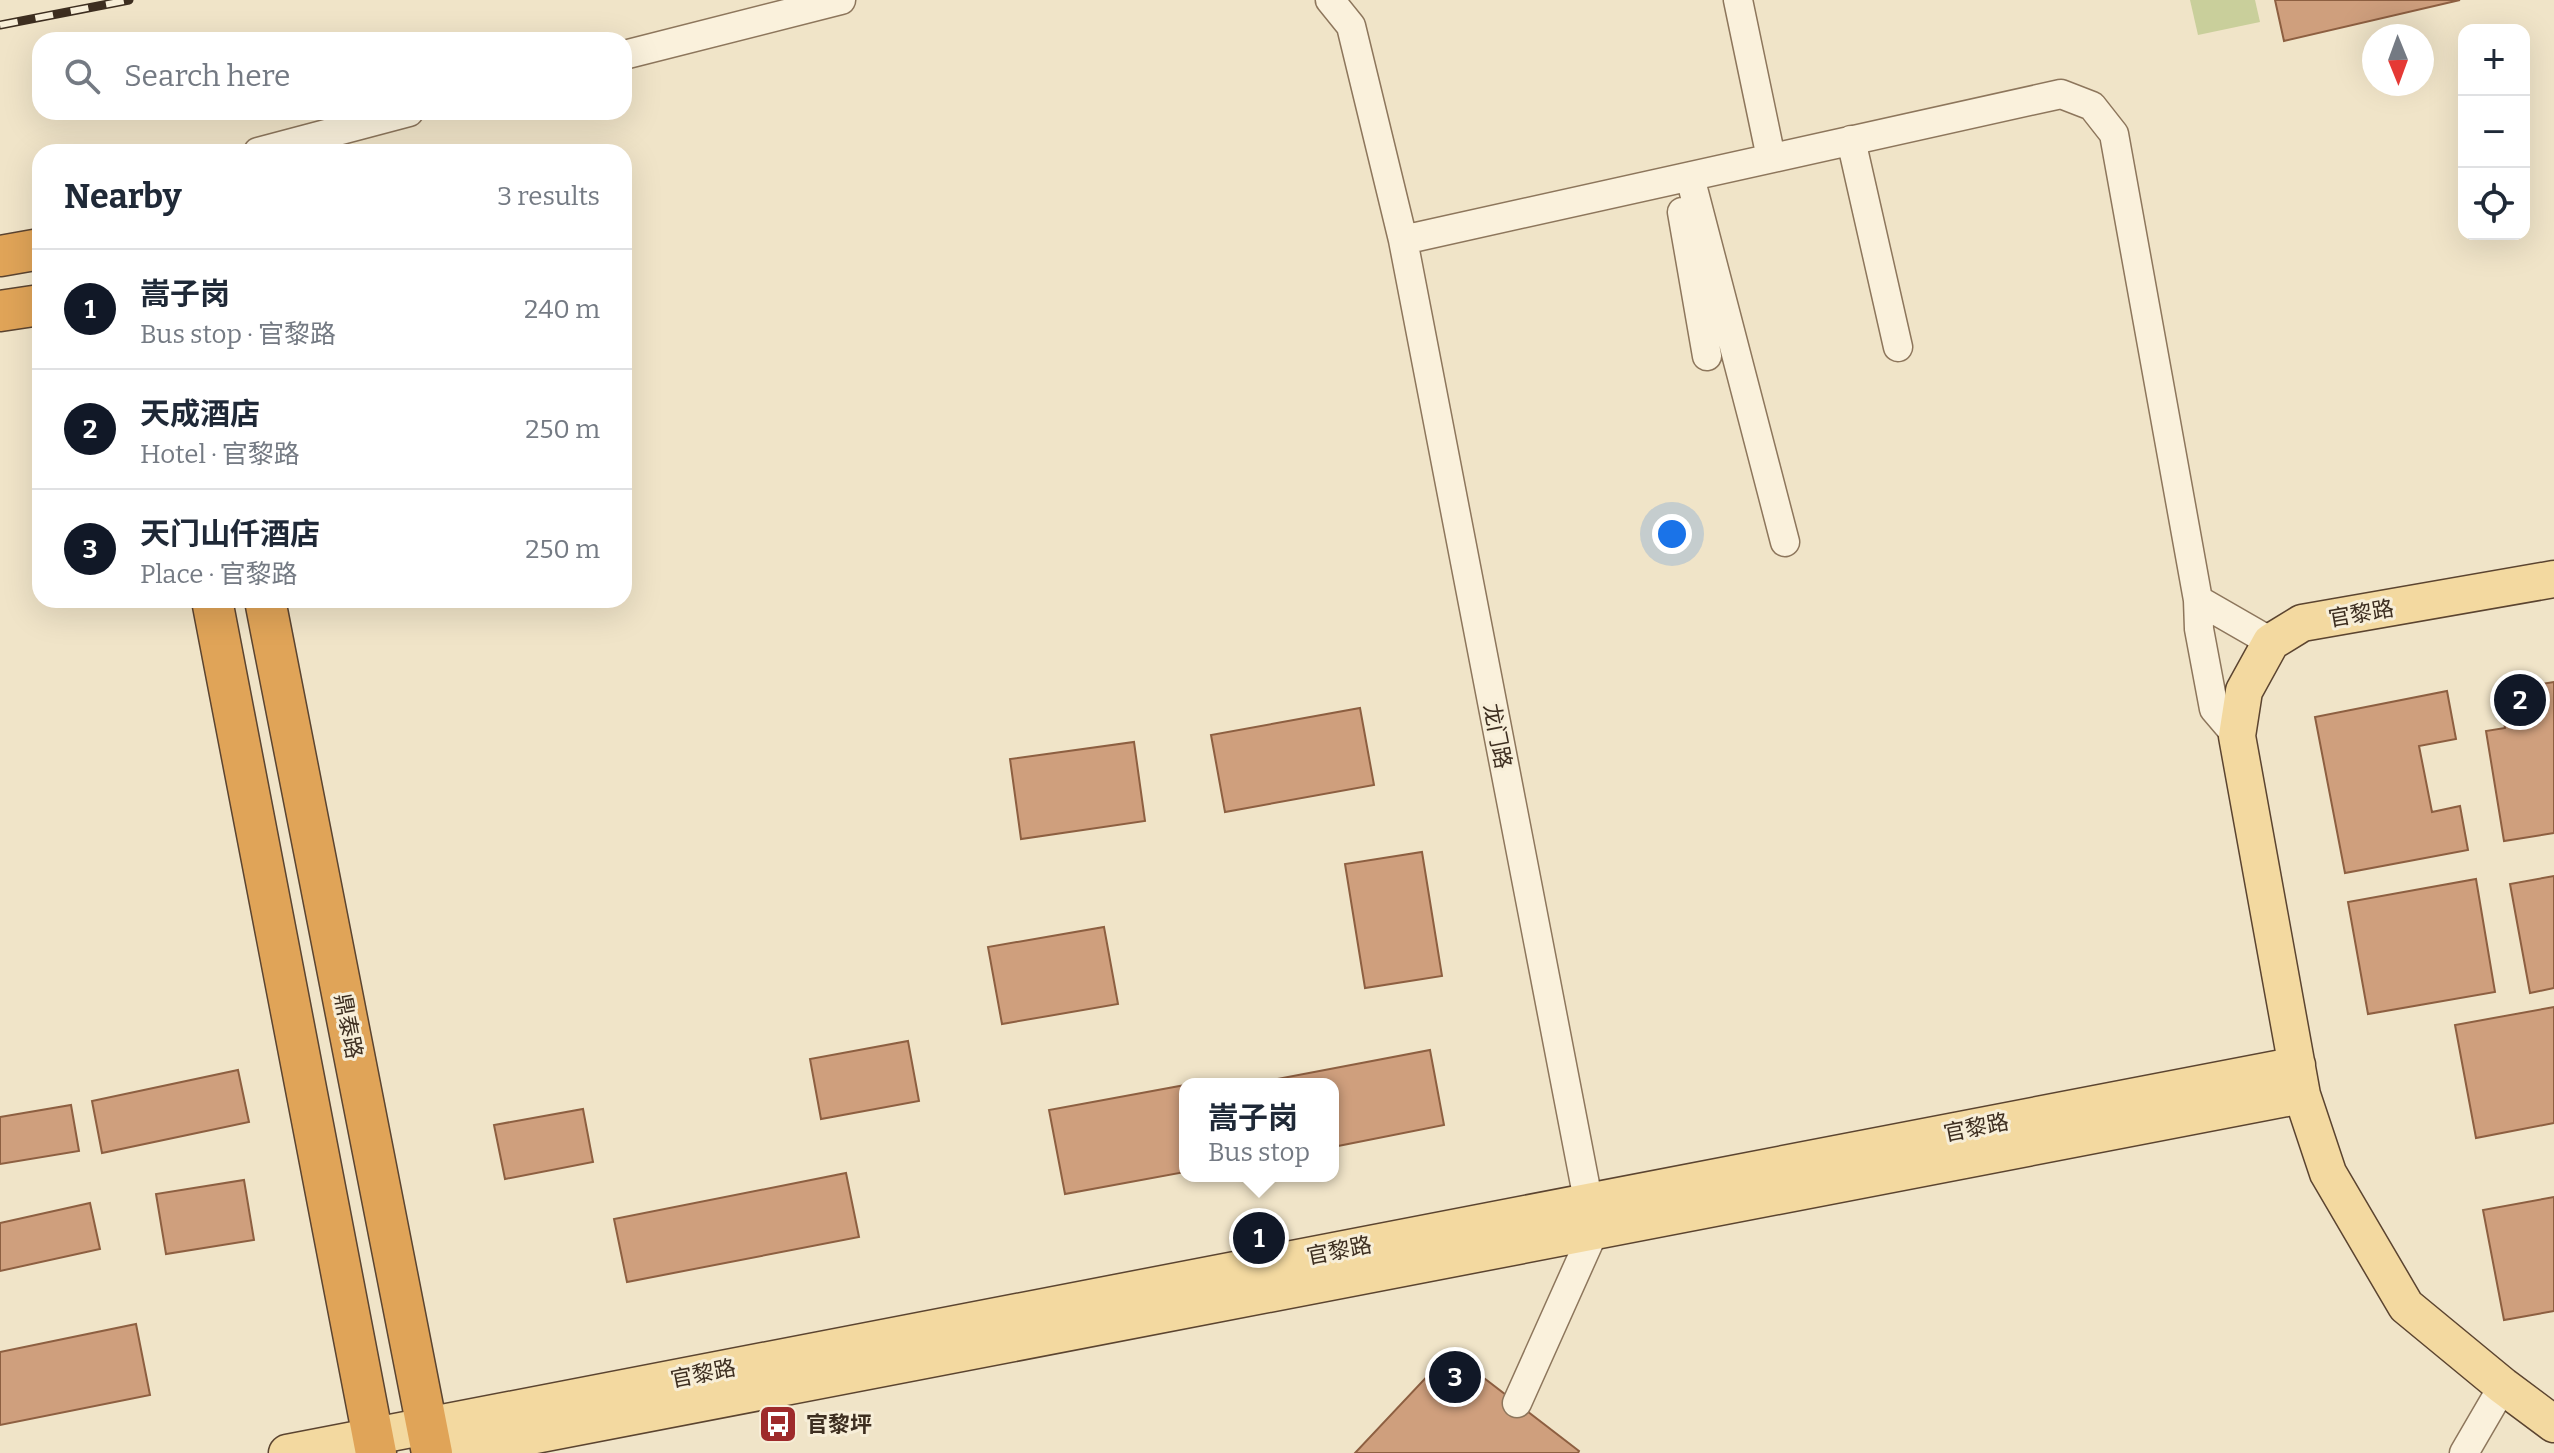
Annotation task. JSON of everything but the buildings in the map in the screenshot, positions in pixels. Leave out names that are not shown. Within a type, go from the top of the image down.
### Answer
[{"type":"highway","points":[[0,256],[32,250]]},
{"type":"highway","points":[[0,311],[32,306]]},
{"type":"highway","points":[[214,608],[374,1445]]},
{"type":"highway","name":"鼎泰路","points":[[267,608],[433,1444]]},
{"type":"main road","name":"官黎路","points":[[2271,642],[2302,623],[2554,579]]},
{"type":"main road","points":[[2271,642],[2244,691],[2237,736],[2300,1080],[2328,1173],[2406,1306],[2554,1424]]},
{"type":"main road","name":"官黎路","points":[[287,1453],[374,1445],[433,1444],[2300,1080]]},
{"type":"street","points":[[632,53],[841,0]]},
{"type":"street","name":"龙门路","points":[[1330,0],[1351,26],[1403,240],[1591,1217]]},
{"type":"street","points":[[1738,0],[1771,158]]},
{"type":"street","points":[[1403,240],[2061,94],[2092,106],[2114,134],[2198,600],[2199,629],[2214,709],[2237,736]]},
{"type":"street","points":[[288,144],[379,120]]},
{"type":"street","points":[[1851,140],[1898,347]]},
{"type":"street","points":[[1683,178],[1707,356]]},
{"type":"street","points":[[1683,178],[1785,542]]},
{"type":"street","points":[[2198,600],[2271,642]]},
{"type":"street","points":[[1517,1403],[1591,1217]]},
{"type":"street","points":[[2464,1453],[2503,1386]]},
{"type":"green space","points":[[2190,0],[2255,0],[2260,22],[2198,35]]},
{"type":"railway","points":[[0,25],[129,0]]},
{"type":"place","name":"天成酒店","points":[[2520,700]]},
{"type":"place","name":"嵩子岗","points":[[1259,1238]]},
{"type":"place","name":"天门山仟酒店","points":[[1455,1377]]},
{"type":"place","name":"官黎坪","points":[[778,1424]]}]
